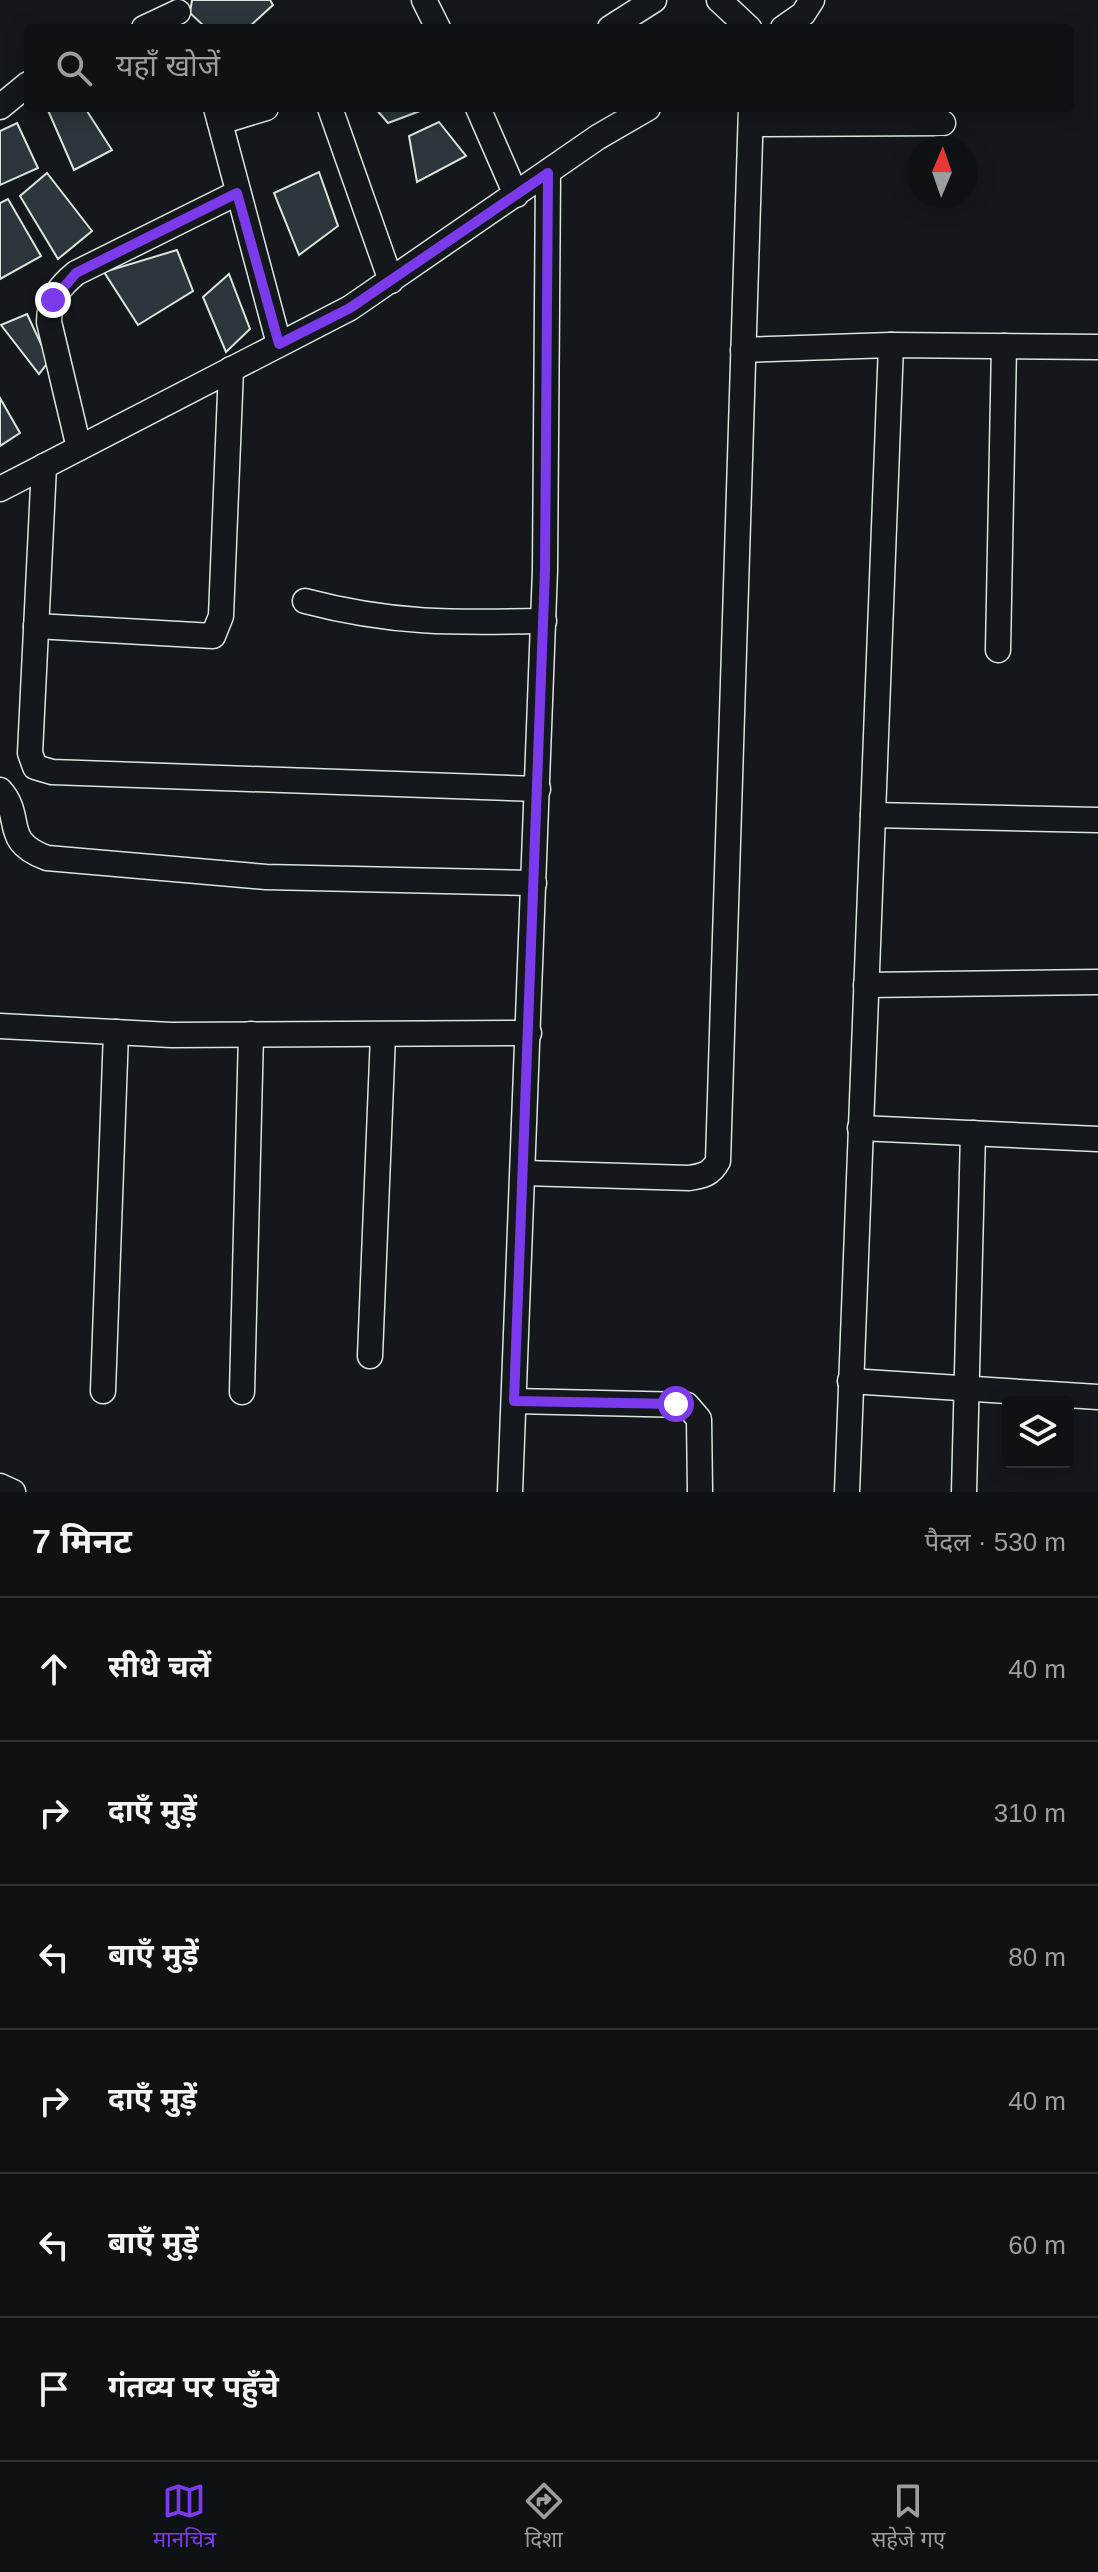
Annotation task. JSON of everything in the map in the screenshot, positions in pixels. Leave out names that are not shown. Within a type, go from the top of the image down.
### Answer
[{"type":"street","points":[[424,0],[436,24]]},
{"type":"street","points":[[616,24],[654,0]]},
{"type":"street","points":[[719,0],[745,24]]},
{"type":"street","points":[[153,24],[178,13]]},
{"type":"street","points":[[0,107],[24,87]]},
{"type":"street","points":[[239,112],[218,115],[279,344]]},
{"type":"street","points":[[331,112],[391,281]]},
{"type":"street","points":[[482,112],[516,195]]},
{"type":"street","points":[[0,489],[350,308],[642,112]]},
{"type":"street","points":[[524,1173],[689,1178],[703,1176],[713,1170],[718,1161],[751,116],[943,123]]},
{"type":"street","points":[[510,1492],[544,621],[548,173]]},
{"type":"street","points":[[79,448],[49,322],[49,310],[58,291],[76,273],[237,193]]},
{"type":"street","points":[[743,350],[891,345],[1098,347]]},
{"type":"street","points":[[847,1492],[891,345]]},
{"type":"street","points":[[998,650],[1004,346]]},
{"type":"street","points":[[36,626],[203,638],[213,636],[219,627],[231,369]]},
{"type":"street","points":[[44,466],[30,753],[35,767],[43,770],[538,789]]},
{"type":"street","points":[[305,601],[379,619],[416,622],[544,621]]},
{"type":"street","points":[[0,790],[6,799],[16,840],[22,848],[47,858],[266,877],[534,883]]},
{"type":"street","points":[[873,815],[1098,820]]},
{"type":"street","points":[[866,985],[1098,982]]},
{"type":"street","points":[[0,1026],[251,1034],[529,1033]]},
{"type":"street","points":[[103,1391],[116,1032]]},
{"type":"street","points":[[242,1392],[251,1034]]},
{"type":"street","points":[[370,1356],[383,1035]]},
{"type":"street","points":[[860,1128],[1098,1139]]},
{"type":"street","points":[[964,1492],[969,1389],[973,1133]]},
{"type":"street","points":[[850,1381],[1098,1397]]},
{"type":"street","points":[[514,1401],[687,1405],[699,1419],[700,1492]]},
{"type":"street","points":[[0,1486],[13,1492]]},
{"type":"building","points":[[192,0],[270,0],[273,5],[252,24],[202,24],[190,13]]},
{"type":"building","points":[[49,112],[88,112],[112,150],[74,170]]},
{"type":"building","points":[[378,112],[417,112],[388,123]]},
{"type":"building","points":[[439,122],[466,156],[417,182],[409,136]]},
{"type":"building","points":[[17,123],[38,168],[0,185],[0,131]]},
{"type":"building","points":[[319,172],[338,226],[299,255],[274,193]]},
{"type":"building","points":[[47,173],[92,231],[58,259],[20,196]]},
{"type":"building","points":[[8,199],[41,256],[0,279],[0,203]]},
{"type":"building","points":[[177,250],[193,291],[138,325],[104,272]]},
{"type":"building","points":[[229,274],[250,329],[226,352],[203,297]]},
{"type":"building","points":[[27,314],[49,361],[39,374],[1,325]]},
{"type":"building","points":[[0,398],[20,433],[0,446]]},
{"type":"route","points":[[53,300],[65,282],[76,273],[237,193],[279,344],[350,308],[548,173],[545,570],[514,1401],[676,1404]]}]
